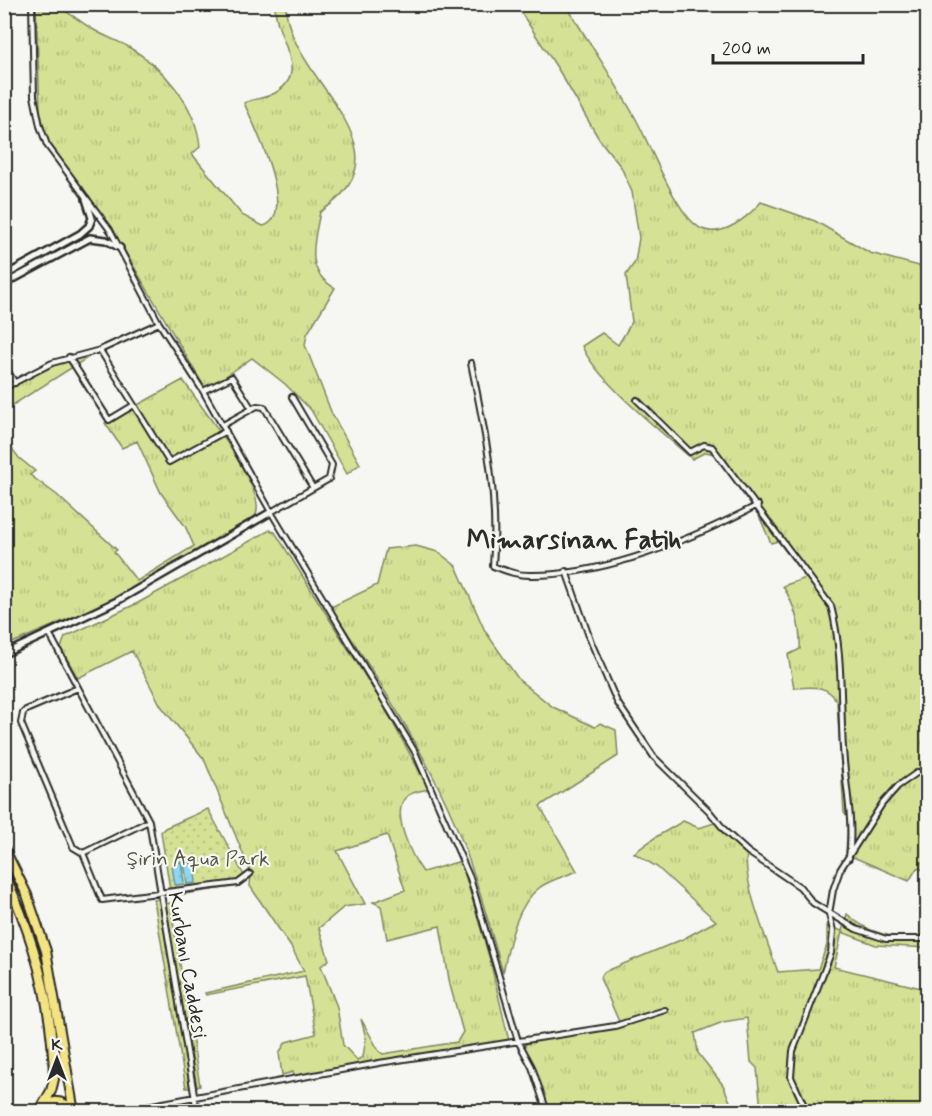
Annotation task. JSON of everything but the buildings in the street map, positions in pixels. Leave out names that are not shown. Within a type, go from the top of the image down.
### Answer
[{"type":"highway","points":[[4,848],[27,896],[45,951],[73,1112]]},
{"type":"highway","points":[[4,874],[25,922],[43,991],[54,1078],[51,1091],[40,1108]]},
{"type":"highway","points":[[40,1108],[58,1102],[73,1112]]},
{"type":"street","points":[[32,4],[34,96],[40,126],[51,153],[110,230],[159,323],[203,391],[271,512],[415,752],[473,886],[518,1041],[532,1067],[547,1112]]},
{"type":"street","points":[[4,276],[84,231],[92,218],[86,199]]},
{"type":"street","points":[[4,284],[90,238],[106,240],[120,248]]},
{"type":"street","points":[[4,388],[52,363],[100,350],[159,323]]},
{"type":"street","points":[[100,350],[169,462],[226,431]]},
{"type":"street","points":[[69,357],[109,420],[134,405]]},
{"type":"street","points":[[471,363],[495,492],[496,529],[493,566],[512,573],[533,576],[566,571],[644,553],[703,533],[758,506]]},
{"type":"street","points":[[4,364],[15,382]]},
{"type":"street","points":[[203,391],[232,377],[252,409]]},
{"type":"street","points":[[5,654],[117,601],[329,478],[332,465],[292,397]]},
{"type":"street","points":[[637,400],[690,452],[704,445],[712,447],[831,606],[839,638],[843,748],[851,815],[849,858]]},
{"type":"street","points":[[223,425],[252,409],[260,406],[266,408],[312,488]]},
{"type":"street","points":[[566,571],[591,642],[617,702],[654,757],[748,852],[800,887],[813,903],[829,914],[856,929],[886,939],[927,939]]},
{"type":"street","name":"Kurbanı Caddesi","points":[[49,633],[149,820],[197,1112]]},
{"type":"street","points":[[78,688],[26,710],[23,712],[21,723],[73,847],[83,853],[102,900],[238,882],[250,874]]},
{"type":"street","points":[[807,1112],[791,1077],[793,1052],[831,953],[833,931],[829,914],[833,890],[840,870],[882,804],[898,786],[918,772]]},
{"type":"street","points":[[83,853],[149,820]]},
{"type":"street","points":[[114,1112],[379,1063],[615,1026],[665,1010]]},
{"type":"green space","points":[[36,5],[46,5],[67,12],[94,30],[127,46],[165,76],[176,88],[192,116],[200,147],[192,154],[242,215],[263,226],[273,219],[277,206],[275,189],[264,149],[244,103],[275,93],[286,85],[291,65],[276,17],[275,5],[286,5],[291,32],[305,59],[340,112],[353,138],[357,163],[347,188],[320,212],[314,244],[315,264],[318,273],[335,288],[307,334],[305,345],[332,414],[360,464],[347,474],[311,410],[285,384],[252,358],[206,390],[116,236],[47,140],[40,111]]},
{"type":"green space","points":[[516,5],[566,5],[637,121],[674,197],[693,222],[702,229],[718,231],[726,228],[742,220],[761,202],[815,221],[870,253],[927,268],[928,871],[917,868],[909,881],[846,854],[848,817],[844,813],[837,702],[824,689],[794,688],[788,655],[800,649],[799,632],[794,609],[783,586],[806,578],[778,541],[771,543],[759,516],[714,454],[706,452],[692,459],[615,390],[590,360],[582,346],[602,333],[618,345],[632,322],[626,275],[635,262],[639,238],[632,192],[621,167],[599,139],[558,69]]},
{"type":"green space","points":[[73,358],[87,358],[5,410],[5,391],[44,367]]},
{"type":"green space","points":[[183,380],[226,440],[246,475],[257,504],[252,522],[120,597],[5,646],[4,438],[19,458],[35,471],[30,475],[57,495],[117,550],[114,552],[137,581],[194,546],[185,526],[161,493],[137,441],[122,448],[105,423]]},
{"type":"green space","points":[[270,530],[275,532],[382,703],[429,789],[411,794],[402,804],[400,813],[404,835],[423,872],[461,861],[490,960],[509,1041],[349,1066],[294,1078],[293,1072],[282,1075],[279,1053],[286,1042],[316,1034],[305,976],[206,995],[205,993],[304,971],[291,947],[250,886],[251,873],[204,759],[161,706],[132,651],[78,678],[61,648],[65,637],[138,603]],"holes":[[[387,835],[405,890],[373,902],[381,906],[387,939],[440,926],[450,985],[463,1032],[457,1042],[383,1054],[361,1019],[366,1038],[363,1057],[357,1060],[343,1045],[337,1007],[321,966],[329,960],[319,928],[344,907],[365,904],[337,851]]]},
{"type":"green space","points":[[416,546],[438,552],[456,566],[485,631],[519,680],[553,707],[595,727],[600,723],[616,730],[618,756],[540,806],[577,871],[539,888],[524,905],[514,927],[503,973],[481,896],[442,794],[397,711],[331,607],[377,585],[386,549]]},
{"type":"green space","name":"Şirin Aqua Park","points":[[208,809],[246,879],[239,886],[171,896],[161,832],[165,828]]},
{"type":"green space","points":[[683,821],[699,828],[720,821],[748,851],[746,862],[751,893],[778,972],[818,969],[827,945],[827,926],[842,931],[847,914],[873,931],[891,936],[910,937],[921,937],[927,916],[927,948],[876,945],[842,932],[834,967],[925,989],[927,974],[927,1111],[759,1111],[761,1110],[757,1068],[751,1062],[747,1018],[723,1022],[695,1033],[698,1053],[723,1085],[734,1111],[548,1111],[522,1046],[548,1034],[620,1024],[600,978],[604,972],[683,939],[716,921],[657,867],[634,853]]},
{"type":"green space","points":[[159,899],[190,1088],[186,1088],[154,900]]},
{"type":"green space","points":[[170,903],[200,1086],[197,1087],[165,904]]},
{"type":"water","points":[[181,861],[184,884],[175,885],[172,866]]},
{"type":"water","points":[[184,861],[194,864],[196,883],[187,884]]},
{"type":"district","name":"Mimarsinan Fatih","points":[[574,539]]}]
